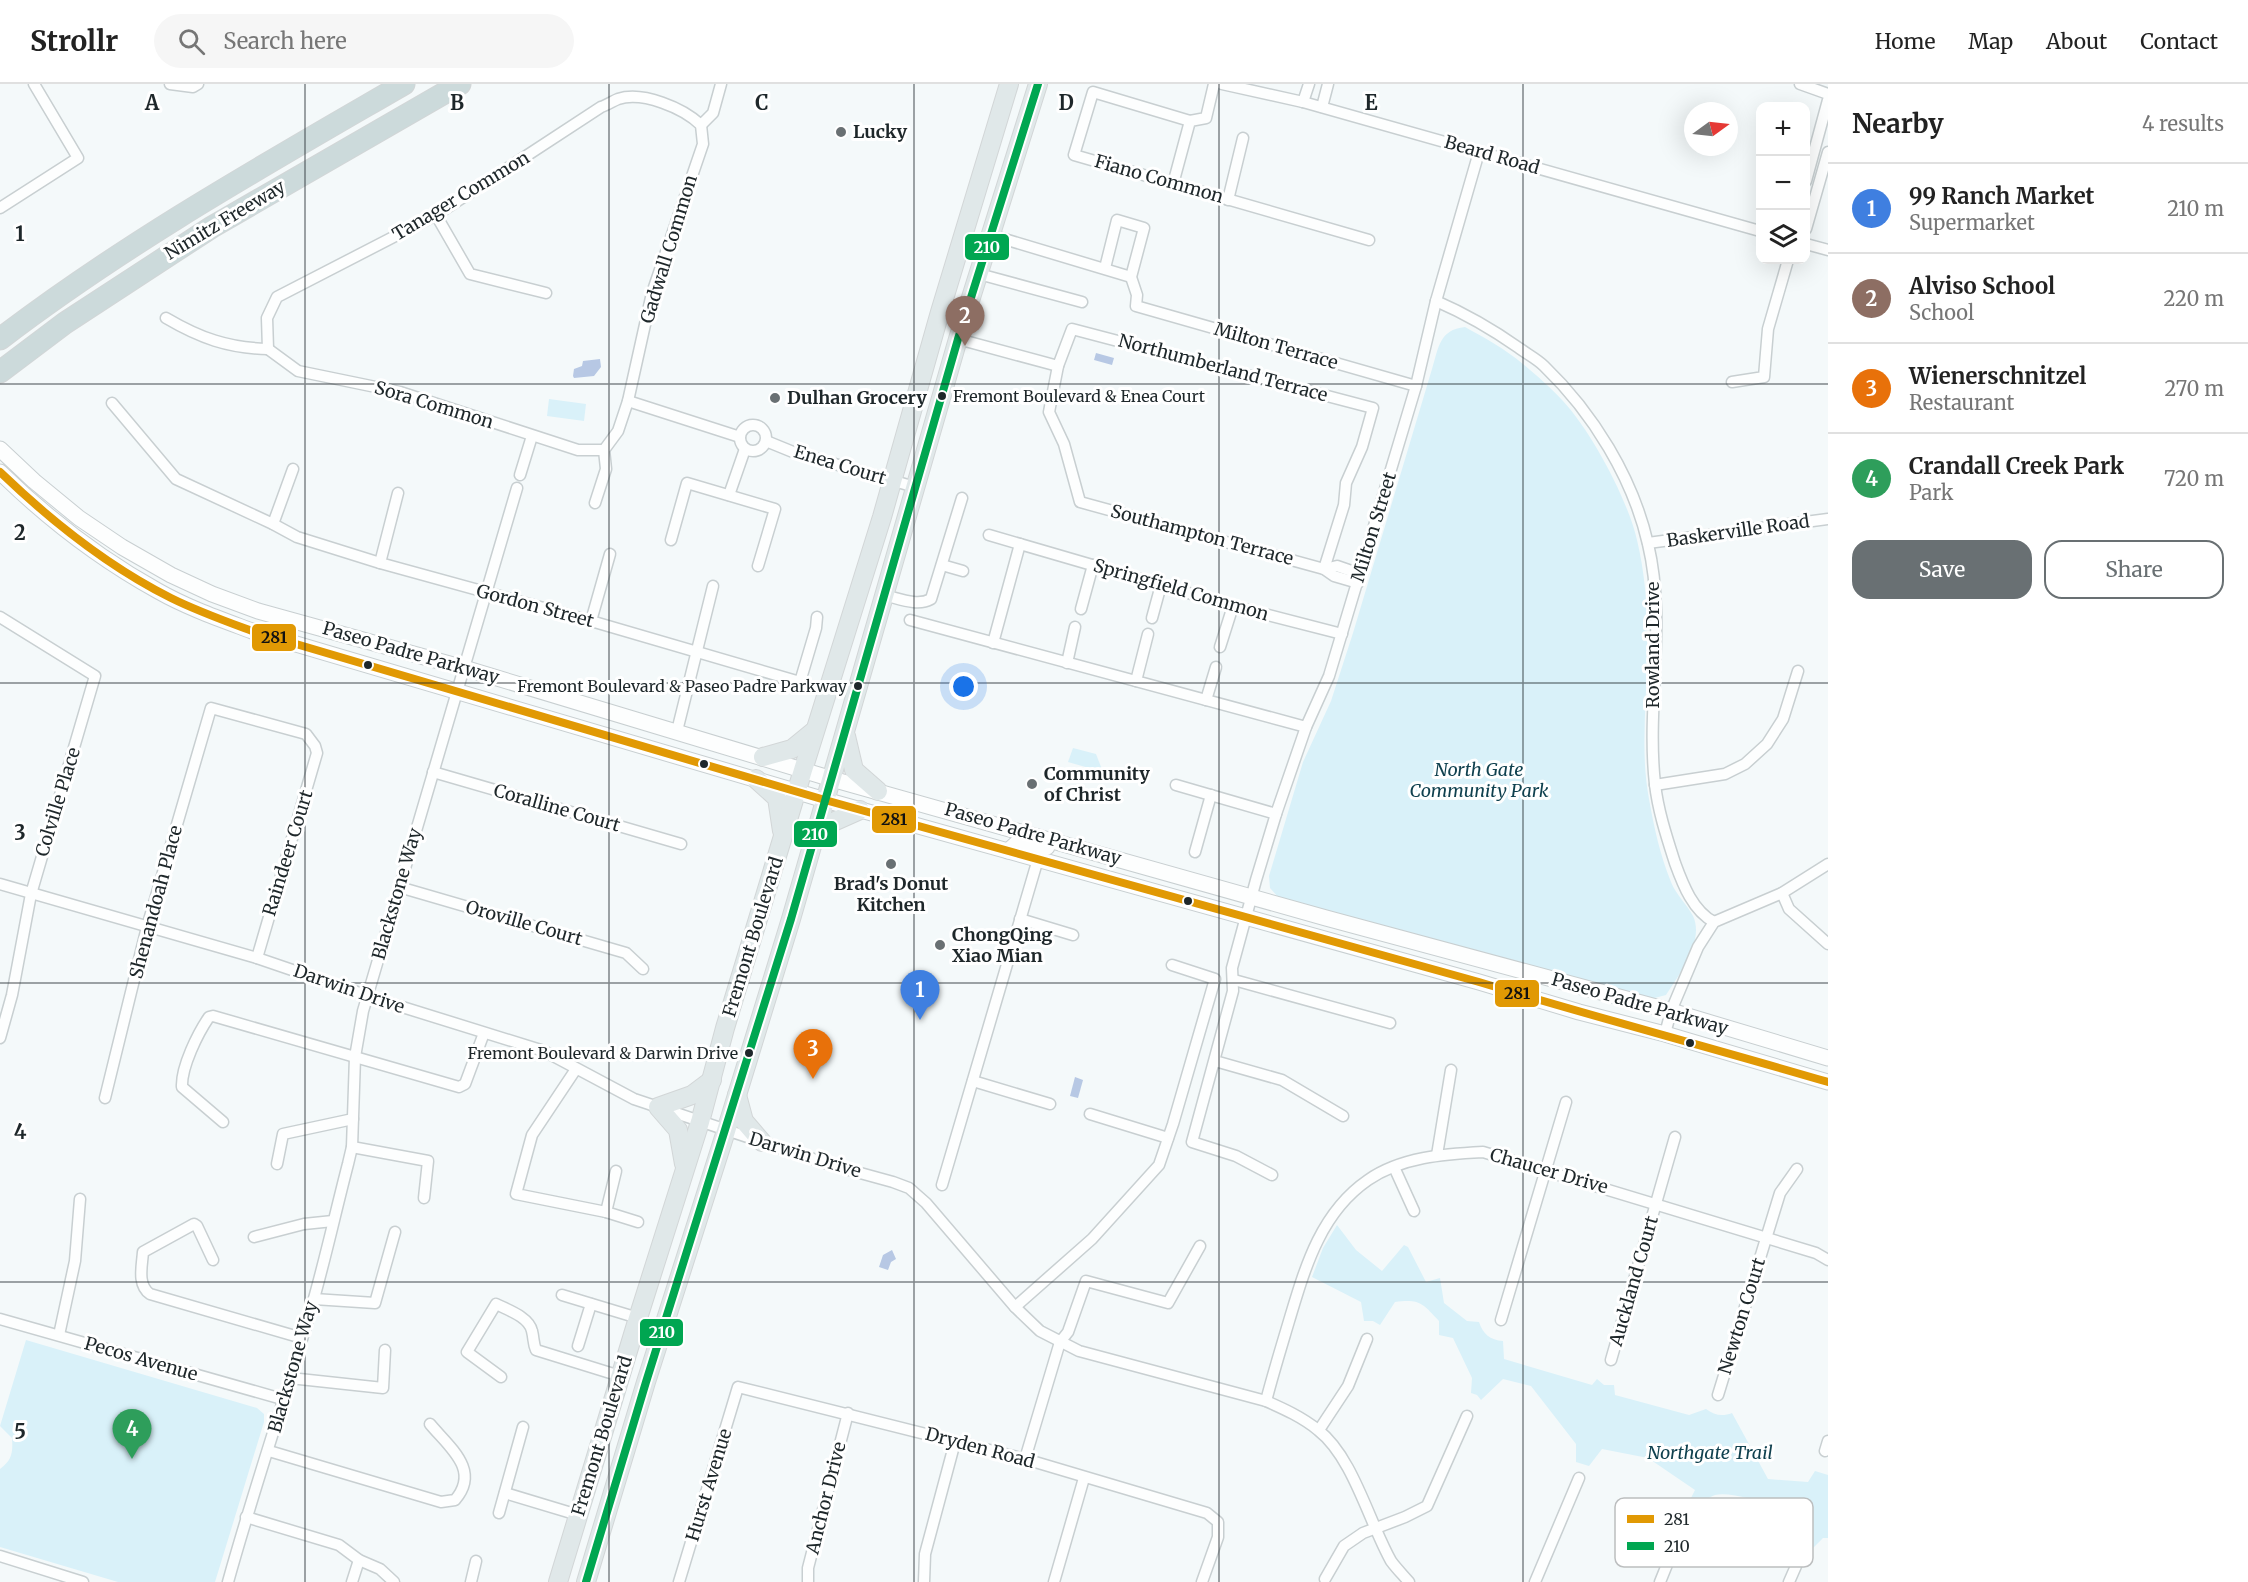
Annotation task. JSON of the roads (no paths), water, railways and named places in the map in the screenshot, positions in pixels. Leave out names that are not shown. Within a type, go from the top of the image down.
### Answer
[{"type":"highway","name":"Nimitz Freeway","points":[[0,325],[117,242],[245,163],[381,84]]},
{"type":"highway","points":[[0,339],[109,260],[207,199],[404,84]]},
{"type":"highway","name":"Nimitz Freeway","points":[[0,372],[65,323],[212,227],[460,84]]},
{"type":"main road","name":"Fremont Boulevard","points":[[558,1582],[700,1122],[803,770],[893,481],[940,312],[1009,84]]},
{"type":"main road","name":"Fremont Boulevard","points":[[586,1582],[646,1382],[726,1131],[825,800],[958,339],[1038,84]]},
{"type":"main road","points":[[958,339],[949,328],[948,323],[976,231],[972,206]]},
{"type":"main road","name":"Paseo Padre Parkway","points":[[0,449],[79,518],[122,547],[212,594],[258,611],[464,668],[831,778],[1671,1011],[1828,1058]]},
{"type":"main road","name":"Paseo Padre Parkway","points":[[0,472],[68,532],[111,564],[204,613],[252,631],[825,800],[1479,982],[1579,1012],[1665,1034],[1828,1082]]},
{"type":"main road","points":[[763,757],[792,750],[816,729]]},
{"type":"main road","points":[[845,730],[854,770],[878,791]]},
{"type":"main road","points":[[756,780],[777,798],[783,838]]},
{"type":"main road","points":[[814,837],[833,822],[861,810]]},
{"type":"main road","points":[[1008,851],[1018,842],[1060,850],[1091,850]]},
{"type":"main road","points":[[685,1170],[678,1130],[658,1107],[692,1095],[712,1080]]},
{"type":"main road","points":[[737,1094],[744,1121],[762,1142]]},
{"type":"street","points":[[0,208],[78,158],[34,84]]},
{"type":"street","points":[[170,84],[193,87],[198,84]]},
{"type":"street","points":[[701,124],[713,112],[721,84]]},
{"type":"street","points":[[1173,184],[1190,121],[1206,118],[1214,84]]},
{"type":"street","name":"Beard Road","points":[[1222,84],[1303,102],[1756,230]]},
{"type":"street","points":[[1303,102],[1309,84]]},
{"type":"street","points":[[1322,108],[1328,84]]},
{"type":"street","points":[[1800,84],[1828,94]]},
{"type":"street","name":"Fiano Common","points":[[1190,121],[1093,92],[1074,155],[1369,240]]},
{"type":"street","name":"Tanager Common","points":[[268,349],[267,318],[277,297],[436,215],[601,107],[619,98],[640,97],[680,109],[701,124]]},
{"type":"street","points":[[1810,166],[1828,100]]},
{"type":"street","name":"Gadwall Common","points":[[604,450],[618,431],[628,401],[652,292],[703,144],[701,124]]},
{"type":"street","points":[[1228,200],[1242,138]]},
{"type":"street","name":"Milton Street","points":[[1272,1175],[1236,1155],[1192,1142],[1233,991],[1232,968],[1251,896],[1306,727],[1329,676],[1342,634],[1416,386],[1436,301],[1479,152]]},
{"type":"street","points":[[1810,215],[1828,152]]},
{"type":"street","points":[[436,215],[470,274],[546,293]]},
{"type":"street","points":[[991,235],[1131,277],[1144,228],[1117,220],[1105,268]]},
{"type":"street","points":[[1810,245],[1828,250]]},
{"type":"street","points":[[1732,382],[1764,377],[1768,329],[1787,264]]},
{"type":"street","points":[[979,274],[1082,302]]},
{"type":"street","name":"Milton Terrace","points":[[1131,277],[1137,295],[1136,306],[1416,386]]},
{"type":"street","name":"Rowland Drive","points":[[1436,301],[1490,327],[1543,364],[1570,393],[1610,451],[1626,482],[1648,543],[1655,595],[1655,785],[1668,843],[1683,886],[1702,914],[1714,922]]},
{"type":"street","points":[[166,318],[194,334],[243,348],[268,349]]},
{"type":"street","name":"Northumberland Terrace","points":[[1058,366],[1072,329],[1373,408],[1362,447],[1346,483],[1344,505],[1324,569]]},
{"type":"street","points":[[958,339],[1058,366]]},
{"type":"street","name":"Sora Common","points":[[268,349],[298,371],[400,392],[578,450],[604,450]]},
{"type":"street","name":"Southampton Terrace","points":[[1058,366],[1049,412],[1064,444],[1080,502],[1324,569],[1337,566],[1359,578]]},
{"type":"street","points":[[628,401],[740,437],[746,449],[752,451],[760,449],[766,441]]},
{"type":"street","name":"Gordon Street","points":[[112,403],[176,479],[297,537],[380,563],[800,682],[818,617]]},
{"type":"street","name":"Enea Court","points":[[740,437],[744,429],[754,425],[764,430],[766,441],[793,452],[915,487]]},
{"type":"street","points":[[520,476],[532,436]]},
{"type":"street","points":[[729,495],[746,449]]},
{"type":"street","points":[[595,503],[606,469],[604,450]]},
{"type":"street","points":[[273,524],[293,469]]},
{"type":"street","points":[[671,540],[687,483],[729,495],[775,509],[758,566]]},
{"type":"street","name":"Blackstone Way","points":[[228,1582],[314,1299],[352,1147],[354,1057],[368,995],[517,488]]},
{"type":"street","points":[[380,563],[398,493]]},
{"type":"street","points":[[883,595],[913,602],[927,602],[935,593],[962,498]]},
{"type":"street","name":"Baskerville Road","points":[[1648,543],[1828,519]]},
{"type":"street","name":"Springfield Common","points":[[989,535],[1233,606],[1342,634]]},
{"type":"street","points":[[993,643],[1020,544]]},
{"type":"street","points":[[591,621],[610,554]]},
{"type":"street","points":[[942,565],[963,571]]},
{"type":"street","points":[[1081,609],[1093,565]]},
{"type":"street","points":[[1152,618],[1161,585]]},
{"type":"street","points":[[677,731],[713,586]]},
{"type":"street","points":[[1220,647],[1233,606]]},
{"type":"street","name":"Colville Place","points":[[0,617],[95,676],[31,894],[12,995],[0,1038]]},
{"type":"street","points":[[910,620],[1306,727]]},
{"type":"street","points":[[1067,663],[1075,627]]},
{"type":"street","points":[[1136,681],[1148,634]]},
{"type":"street","points":[[1206,700],[1216,667]]},
{"type":"street","points":[[1655,785],[1725,774],[1745,764],[1767,744],[1784,719],[1798,671]]},
{"type":"street","name":"Raindeer Court","points":[[211,708],[306,734],[315,747],[316,760],[257,958]]},
{"type":"street","name":"Shenandoah Place","points":[[105,1098],[147,927],[211,708]]},
{"type":"street","name":"Coralline Court","points":[[433,771],[681,844]]},
{"type":"street","points":[[1176,785],[1276,814]]},
{"type":"street","points":[[1195,852],[1211,795]]},
{"type":"street","points":[[942,1185],[1038,859]]},
{"type":"street","points":[[1665,1034],[1671,1011],[1698,947],[1714,922],[1782,893],[1828,864]]},
{"type":"street","name":"Darwin Drive","points":[[0,884],[257,958],[484,1034],[544,1051],[634,1099],[831,1165],[909,1188],[926,1203],[1015,1307],[1040,1330],[1060,1342],[1080,1351],[1266,1401],[1288,1410],[1319,1430],[1334,1446],[1362,1494],[1392,1563],[1409,1582]]},
{"type":"street","name":"Oroville Court","points":[[399,887],[627,953],[644,969]]},
{"type":"street","points":[[1782,893],[1789,909],[1828,944]]},
{"type":"street","points":[[1020,919],[1072,935]]},
{"type":"street","points":[[1015,1307],[1092,1239],[1159,1165],[1215,979],[1172,965]]},
{"type":"street","points":[[1234,980],[1389,1023]]},
{"type":"street","points":[[223,1122],[182,1087],[182,1079],[192,1050],[209,1017],[213,1016],[462,1086],[484,1034]]},
{"type":"street","points":[[1215,1061],[1282,1080],[1343,1116]]},
{"type":"street","points":[[576,1070],[532,1135],[516,1194],[606,1212],[638,1222]]},
{"type":"street","points":[[1437,1155],[1450,1070]]},
{"type":"street","points":[[973,1081],[1050,1104]]},
{"type":"street","points":[[1502,1320],[1566,1102]]},
{"type":"street","points":[[1090,1114],[1168,1138]]},
{"type":"street","points":[[277,1164],[283,1134],[353,1119]]},
{"type":"street","name":"Auckland Court","points":[[1611,1360],[1675,1137]]},
{"type":"street","points":[[352,1147],[428,1161],[424,1198]]},
{"type":"street","name":"Chaucer Drive","points":[[1266,1401],[1306,1264],[1320,1232],[1345,1199],[1368,1179],[1394,1167],[1437,1155],[1483,1152],[1816,1253],[1828,1260]]},
{"type":"street","points":[[1394,1167],[1414,1210]]},
{"type":"street","name":"Newton Court","points":[[1718,1395],[1780,1193],[1797,1170]]},
{"type":"street","points":[[606,1212],[616,1171]]},
{"type":"street","points":[[59,1335],[75,1261],[80,1199]]},
{"type":"street","points":[[254,1237],[304,1224],[333,1221]]},
{"type":"street","points":[[213,1260],[194,1224],[143,1252],[141,1279],[145,1290],[150,1294],[302,1338]]},
{"type":"street","points":[[314,1299],[375,1303],[395,1232]]},
{"type":"street","points":[[1025,1459],[1060,1342],[1068,1332],[1086,1281],[1168,1304],[1200,1246]]},
{"type":"street","points":[[562,1295],[638,1318]]},
{"type":"street","points":[[501,1377],[467,1352],[496,1304],[526,1321],[532,1328],[533,1344],[537,1350],[620,1376]]},
{"type":"street","points":[[578,1346],[591,1304]]},
{"type":"street","name":"Pecos Avenue","points":[[0,1319],[282,1399]]},
{"type":"street","points":[[1319,1430],[1348,1386],[1367,1339]]},
{"type":"street","points":[[290,1378],[383,1388],[385,1350]]},
{"type":"street","name":"Dryden Road","points":[[738,1387],[1025,1459],[1207,1514],[1218,1522],[1218,1537],[1202,1582]]},
{"type":"street","name":"Hurst Avenue","points":[[679,1582],[738,1387]]},
{"type":"street","name":"Anchor Drive","points":[[808,1582],[808,1568],[848,1413]]},
{"type":"street","points":[[1325,1579],[1344,1546],[1375,1527],[1405,1517],[1427,1506],[1467,1416]]},
{"type":"street","points":[[269,1451],[441,1502],[455,1500],[460,1494],[466,1476],[465,1467],[430,1424]]},
{"type":"street","points":[[499,1513],[523,1427]]},
{"type":"street","points":[[924,1582],[925,1554],[955,1442]]},
{"type":"street","points":[[1054,1582],[1084,1478]]},
{"type":"street","points":[[1535,1582],[1579,1478]]},
{"type":"street","points":[[505,1493],[578,1515]]},
{"type":"street","points":[[246,1517],[339,1545],[359,1560],[380,1569],[394,1582]]},
{"type":"street","points":[[0,1556],[83,1582]]},
{"type":"street","points":[[352,1582],[359,1560]]},
{"type":"street","points":[[471,1582],[476,1562]]},
{"type":"street","points":[[1660,1582],[1666,1567]]},
{"type":"street","points":[[1789,1582],[1796,1567]]},
{"type":"water","points":[[1096,353],[1114,358],[1112,365],[1094,360]]},
{"type":"water","points":[[600,359],[601,367],[594,376],[574,378],[574,369],[582,366],[583,361]]},
{"type":"water","points":[[1075,1077],[1083,1080],[1078,1098],[1070,1096]]},
{"type":"water","points":[[892,1250],[896,1259],[891,1262],[888,1270],[879,1267],[883,1255]]},
{"type":"place","name":"Lucky","points":[[841,132]]},
{"type":"place","name":"Alviso School","points":[[965,346]]},
{"type":"place","name":"Fremont Boulevard & Enea Court","points":[[942,396]]},
{"type":"place","name":"Dulhan Grocery","points":[[775,398]]},
{"type":"place","name":"Fremont Boulevard & Paseo Padre Parkway","points":[[858,686]]},
{"type":"place","name":"Community of Christ","points":[[1032,784]]},
{"type":"place","name":"Brad's Donut Kitchen","points":[[891,864]]},
{"type":"place","name":"ChongQing Xiao Mian","points":[[940,945]]},
{"type":"place","name":"99 Ranch Market","points":[[920,1020]]},
{"type":"place","name":"Fremont Boulevard & Darwin Drive","points":[[749,1053]]},
{"type":"place","name":"Wienerschnitzel","points":[[813,1079]]},
{"type":"place","name":"Crandall Creek Park","points":[[132,1459]]},
{"type":"park label","name":"North Gate Community Park","points":[[1479,780]]},
{"type":"park label","name":"Northgate Trail","points":[[1710,1453]]}]
